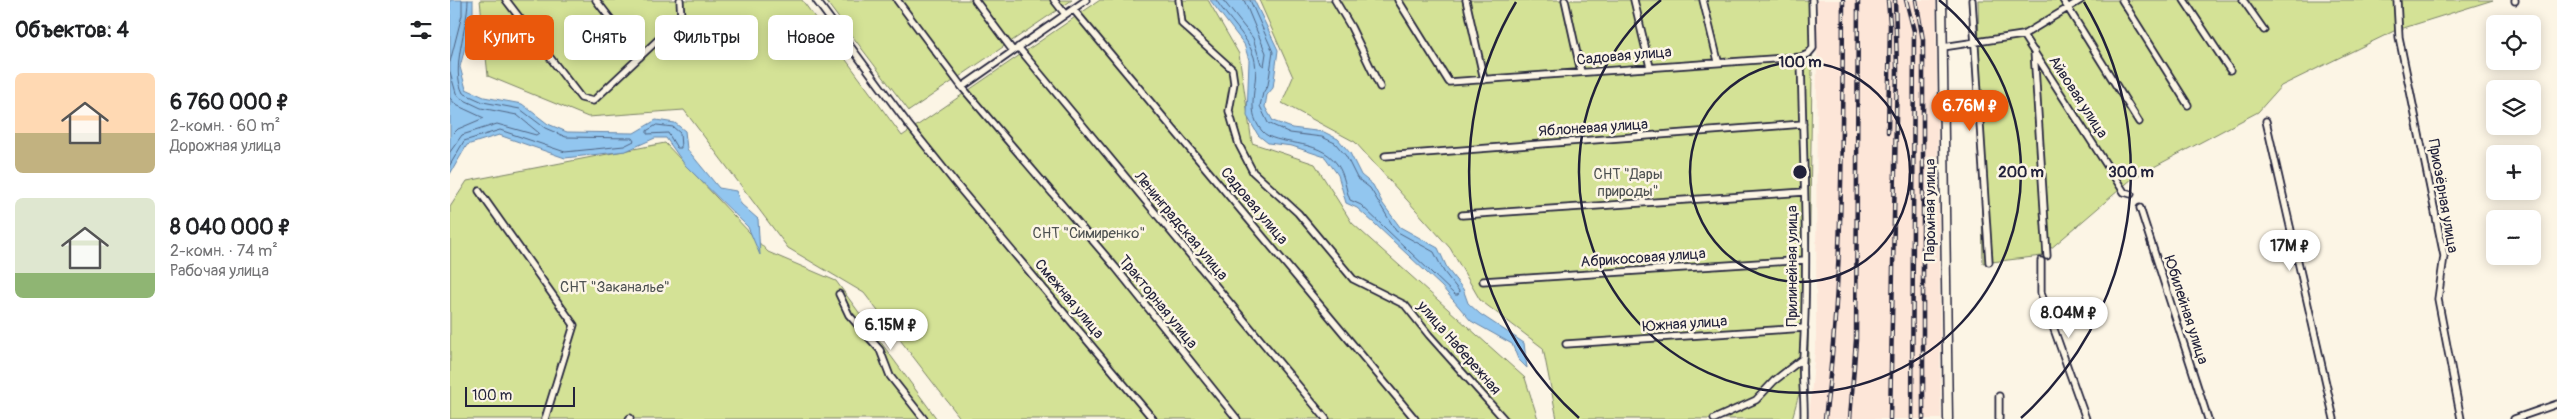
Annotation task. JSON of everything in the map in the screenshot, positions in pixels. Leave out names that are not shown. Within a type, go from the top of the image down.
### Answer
[{"type":"street","points":[[506,0],[581,98],[593,101],[637,60]]},
{"type":"street","points":[[596,0],[608,15]]},
{"type":"street","points":[[645,52],[681,18],[680,0]]},
{"type":"street","name":"Смежная улица","points":[[816,0],[908,124],[1153,419]]},
{"type":"street","name":"Тракторная улица","points":[[897,0],[962,86],[1116,268],[1237,419]]},
{"type":"street","points":[[975,0],[1016,49]]},
{"type":"street","points":[[1054,0],[1065,14]]},
{"type":"street","points":[[962,86],[1086,0]]},
{"type":"street","name":"улица Набережная","points":[[1180,0],[1182,24],[1232,69],[1234,83],[1229,111],[1239,144],[1253,172],[1298,213],[1353,279],[1405,305],[1429,335],[1504,419]]},
{"type":"street","points":[[1335,0],[1351,27],[1380,87]]},
{"type":"street","name":"Садовая улица","points":[[1398,0],[1449,82],[1718,61],[1801,57]]},
{"type":"street","points":[[1466,0],[1484,80]]},
{"type":"street","points":[[1565,0],[1581,72]]},
{"type":"street","points":[[1634,0],[1650,67]]},
{"type":"street","points":[[1703,0],[1718,61]]},
{"type":"street","points":[[1801,57],[1808,54],[1813,48],[1812,0]]},
{"type":"street","name":"Паромная улица","points":[[1942,0],[1948,419]]},
{"type":"street","points":[[1972,0],[1989,262]]},
{"type":"street","points":[[2063,0],[2140,122]]},
{"type":"street","points":[[1943,47],[2023,35],[2081,0]]},
{"type":"street","points":[[2122,0],[2188,105]]},
{"type":"street","points":[[2184,0],[2230,70]]},
{"type":"street","points":[[2243,0],[2264,30]]},
{"type":"street","name":"Приозёрная улица","points":[[2397,0],[2399,37],[2444,256],[2438,298],[2461,419]]},
{"type":"street","name":"Садовая улица","points":[[1073,9],[1415,419]]},
{"type":"street","name":"Айвовая улица","points":[[2023,35],[2124,192],[2131,194]]},
{"type":"street","name":"Ленинградская улица","points":[[1016,49],[1326,419]]},
{"type":"street","points":[[2034,51],[2047,256]]},
{"type":"street","name":"Прилинейная улица","points":[[1801,57],[1806,328],[1802,359],[1806,395],[1804,419]]},
{"type":"street","points":[[2266,121],[2334,419]]},
{"type":"street","name":"Яблоневая улица","points":[[1385,156],[1802,124]]},
{"type":"street","points":[[479,191],[574,325],[545,419]]},
{"type":"street","points":[[1462,215],[1804,192]]},
{"type":"street","name":"Юбилейная улица","points":[[2140,208],[2208,419]]},
{"type":"street","name":"Абрикосовая улица","points":[[1482,281],[1805,260]]},
{"type":"street","points":[[2041,262],[2042,293],[2086,419]]},
{"type":"street","points":[[840,294],[849,315],[880,350],[890,376],[924,419]]},
{"type":"street","name":"Южная улица","points":[[1566,344],[1806,328]]},
{"type":"street","points":[[1714,419],[1756,400],[1774,381],[1802,359]]},
{"type":"street","points":[[1999,396],[1999,419]]},
{"type":"street","points":[[2514,419],[2557,404]]},
{"type":"shaded area","points":[[1817,0],[1936,0],[1941,419],[1809,419],[1816,338]]},
{"type":"green space","name":"СНТ \"Симиренко\"","points":[[480,0],[802,0],[813,15],[768,15],[768,60],[846,60],[902,136],[1100,0],[1208,0],[1239,54],[1252,143],[1315,164],[1352,223],[1525,378],[1538,419],[961,419],[864,293],[788,248],[684,110],[588,117],[488,76],[486,60],[554,60],[554,15],[482,15]]},
{"type":"green space","points":[[825,0],[1072,0],[909,111],[853,37],[853,15],[836,15]]},
{"type":"green space","name":"СНТ \"Дары природы\"","points":[[1259,0],[1813,0],[1808,361],[1792,419],[1557,419],[1543,348],[1480,300],[1450,248],[1355,142],[1282,103],[1293,77]]},
{"type":"green space","points":[[1978,0],[2493,0],[2394,31],[2281,86],[2258,112],[2133,178],[2042,256],[1983,263]]},
{"type":"green space","name":"СНТ \"Заканалье\"","points":[[665,143],[768,252],[836,281],[937,419],[450,419],[450,207],[467,181]]},
{"type":"water","points":[[450,0],[473,0],[473,15],[465,15],[465,47],[460,67],[466,89],[484,97],[522,104],[548,124],[567,132],[634,133],[656,120],[675,123],[685,131],[687,149],[719,188],[736,191],[741,204],[758,219],[760,255],[748,227],[685,165],[666,138],[655,138],[626,151],[565,158],[499,135],[467,145],[450,174]]},
{"type":"water","points":[[1210,0],[1254,0],[1278,50],[1273,88],[1267,95],[1265,107],[1273,121],[1292,128],[1324,132],[1338,139],[1350,153],[1361,175],[1373,185],[1383,204],[1400,227],[1438,248],[1448,270],[1463,289],[1468,303],[1480,314],[1524,343],[1527,368],[1518,359],[1512,344],[1471,321],[1442,287],[1357,208],[1346,203],[1338,175],[1325,157],[1292,146],[1268,143],[1258,135],[1247,116],[1249,60],[1244,44]]},
{"type":"railway","points":[[1825,419],[1831,367],[1838,262],[1842,157],[1843,0]]},
{"type":"railway","points":[[1850,419],[1856,340],[1858,0]]},
{"type":"railway","points":[[1888,0],[1890,24],[1888,132]]},
{"type":"railway","points":[[1890,419],[1897,68],[1895,0]]},
{"type":"railway","points":[[1906,0],[1914,31],[1912,419]]},
{"type":"railway","points":[[1916,0],[1923,40],[1923,419]]}]
